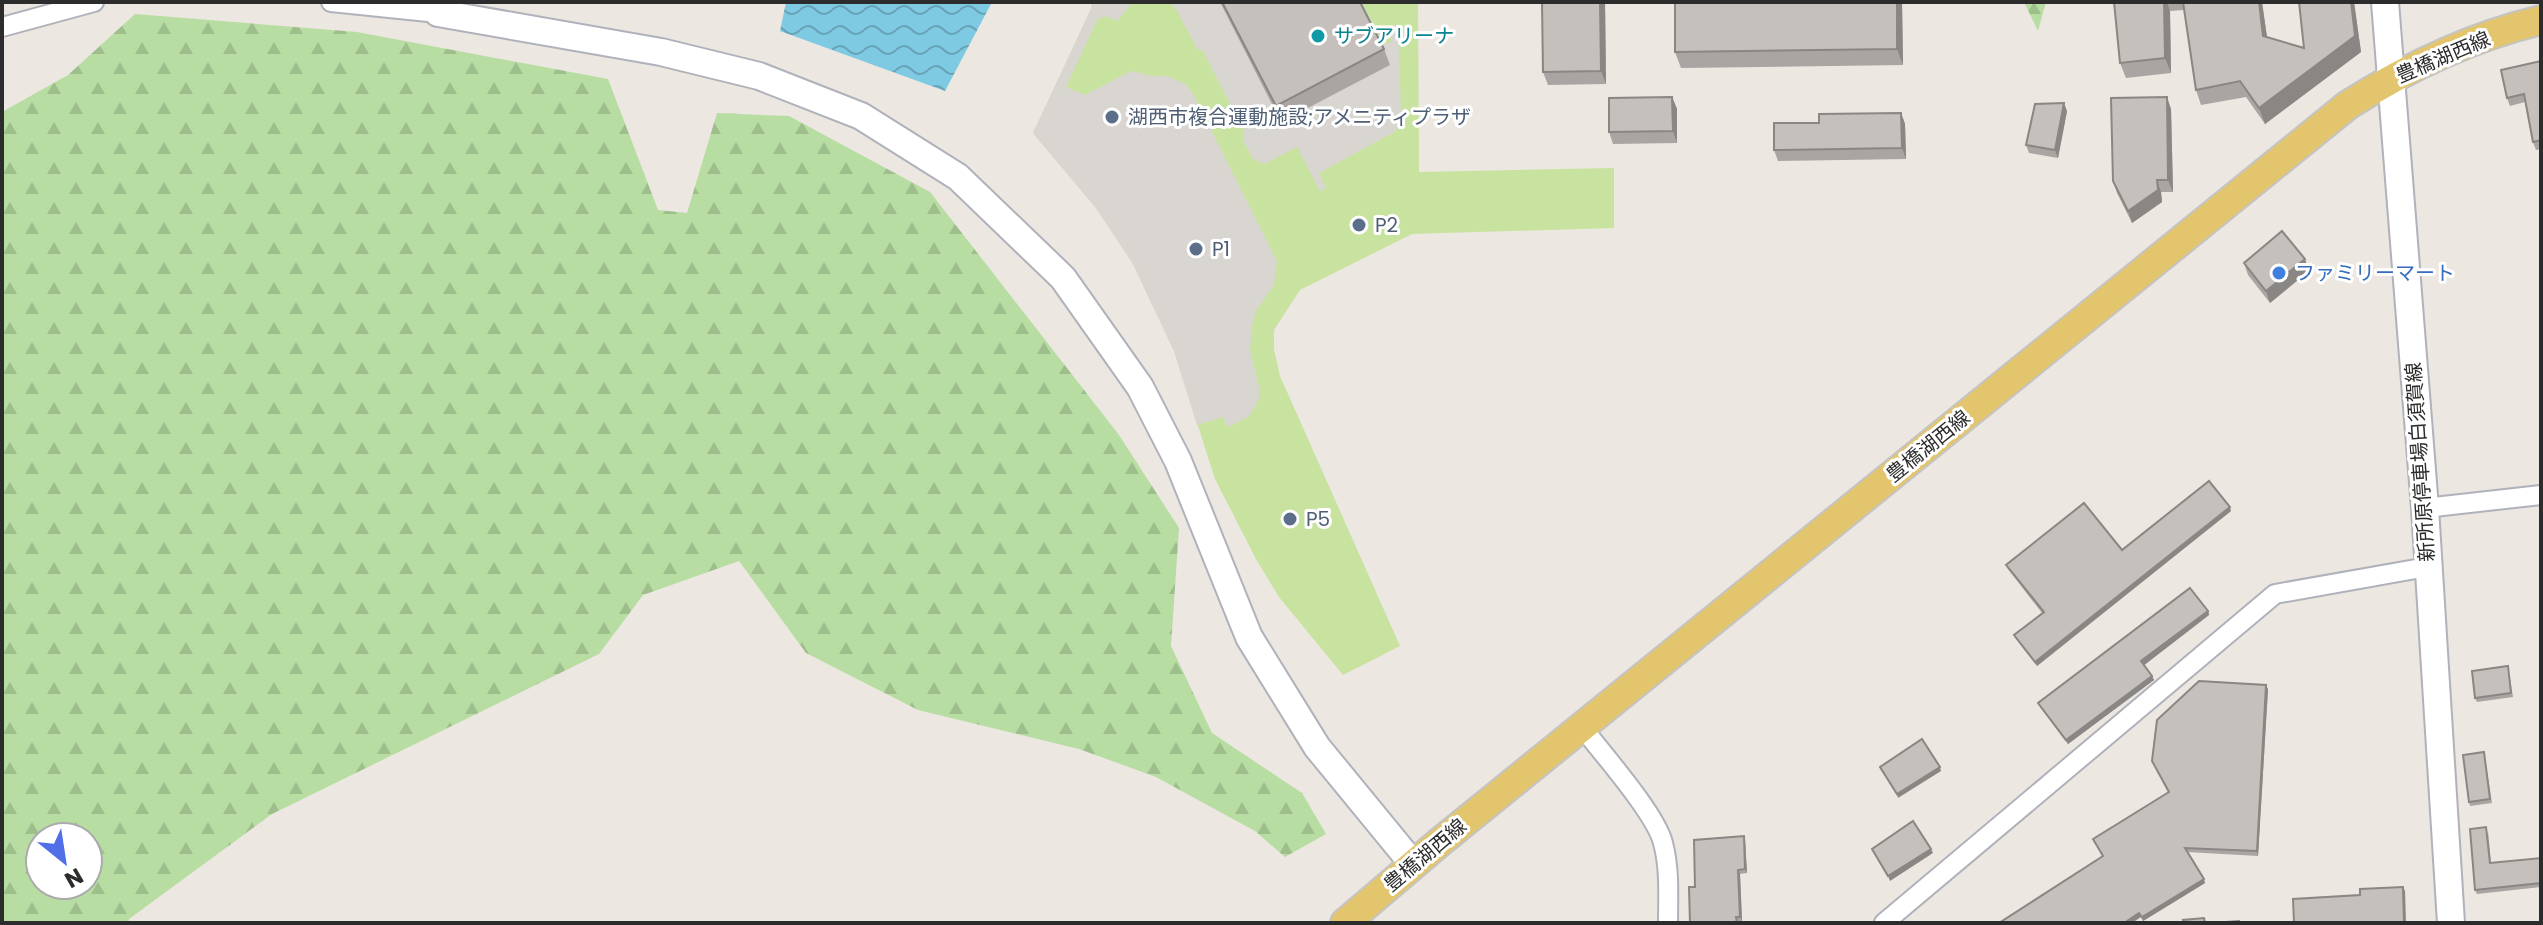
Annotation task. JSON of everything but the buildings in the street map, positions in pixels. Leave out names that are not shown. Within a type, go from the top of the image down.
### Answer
[{"type":"main road","name":"豊橋湖西線","points":[[1345,923],[1413,864],[2348,105],[2392,77],[2426,61],[2541,20]]},
{"type":"street","points":[[2,27],[94,2]]},
{"type":"street","points":[[331,2],[440,8],[661,52],[759,76],[861,116],[958,177],[1063,278],[1140,387],[1178,461],[1249,637],[1317,747],[1413,864]]},
{"type":"street","name":"新所原停車場白須賀線","points":[[2385,2],[2425,508],[2451,923]]},
{"type":"street","points":[[2425,508],[2541,495]]},
{"type":"street","points":[[1884,923],[2275,594],[2427,567]]},
{"type":"street","points":[[1582,727],[1654,822],[1663,842],[1668,875],[1668,923]]},
{"type":"green space","points":[[1090,2],[1418,2],[1419,172],[1614,168],[1614,228],[1412,234],[1300,290],[1274,330],[1274,349],[1280,376],[1400,646],[1343,675],[1279,597],[1215,479],[1174,351],[1133,264],[1096,208],[1033,133],[1092,8]]},
{"type":"green space","points":[[2024,2],[2046,2],[2038,31]]},
{"type":"green space","points":[[135,14],[357,32],[608,79],[658,210],[687,213],[717,113],[789,116],[930,192],[1119,435],[1179,528],[1171,646],[1212,733],[1302,793],[1326,834],[1285,857],[1255,831],[1156,777],[1079,749],[918,710],[806,653],[739,561],[643,595],[599,654],[272,814],[129,919],[128,923],[2,923],[2,112],[68,75]]},
{"type":"shaded area","name":"P1","points":[[1094,2],[1133,2],[1117,21],[1106,16],[1097,20],[1066,87],[1085,95],[1131,71],[1167,76],[1185,84],[1192,92],[1277,261],[1274,285],[1257,309],[1252,324],[1250,351],[1260,391],[1258,402],[1248,417],[1228,427],[1223,417],[1197,425],[1174,351],[1133,264],[1096,208],[1033,133]]},
{"type":"shaded area","points":[[1169,2],[1220,2],[1282,121],[1357,2],[1361,2],[1384,45],[1392,41],[1386,29],[1398,24],[1401,114],[1396,131],[1319,173],[1326,188],[1320,191],[1297,147],[1264,164],[1253,159],[1243,140],[1244,131],[1203,51],[1197,49],[1176,9]]},
{"type":"water","points":[[786,2],[992,2],[945,91],[780,31]]},
{"type":"place","name":"サブアリーナ","points":[[1318,36]]},
{"type":"place","name":"湖西市複合運動施設;アメニティプラザ","points":[[1112,117]]},
{"type":"place","name":"P2","points":[[1359,225]]},
{"type":"place","name":"P1","points":[[1196,249]]},
{"type":"place","name":"ファミリーマート","points":[[2279,273]]},
{"type":"place","name":"P5","points":[[1290,519]]}]
